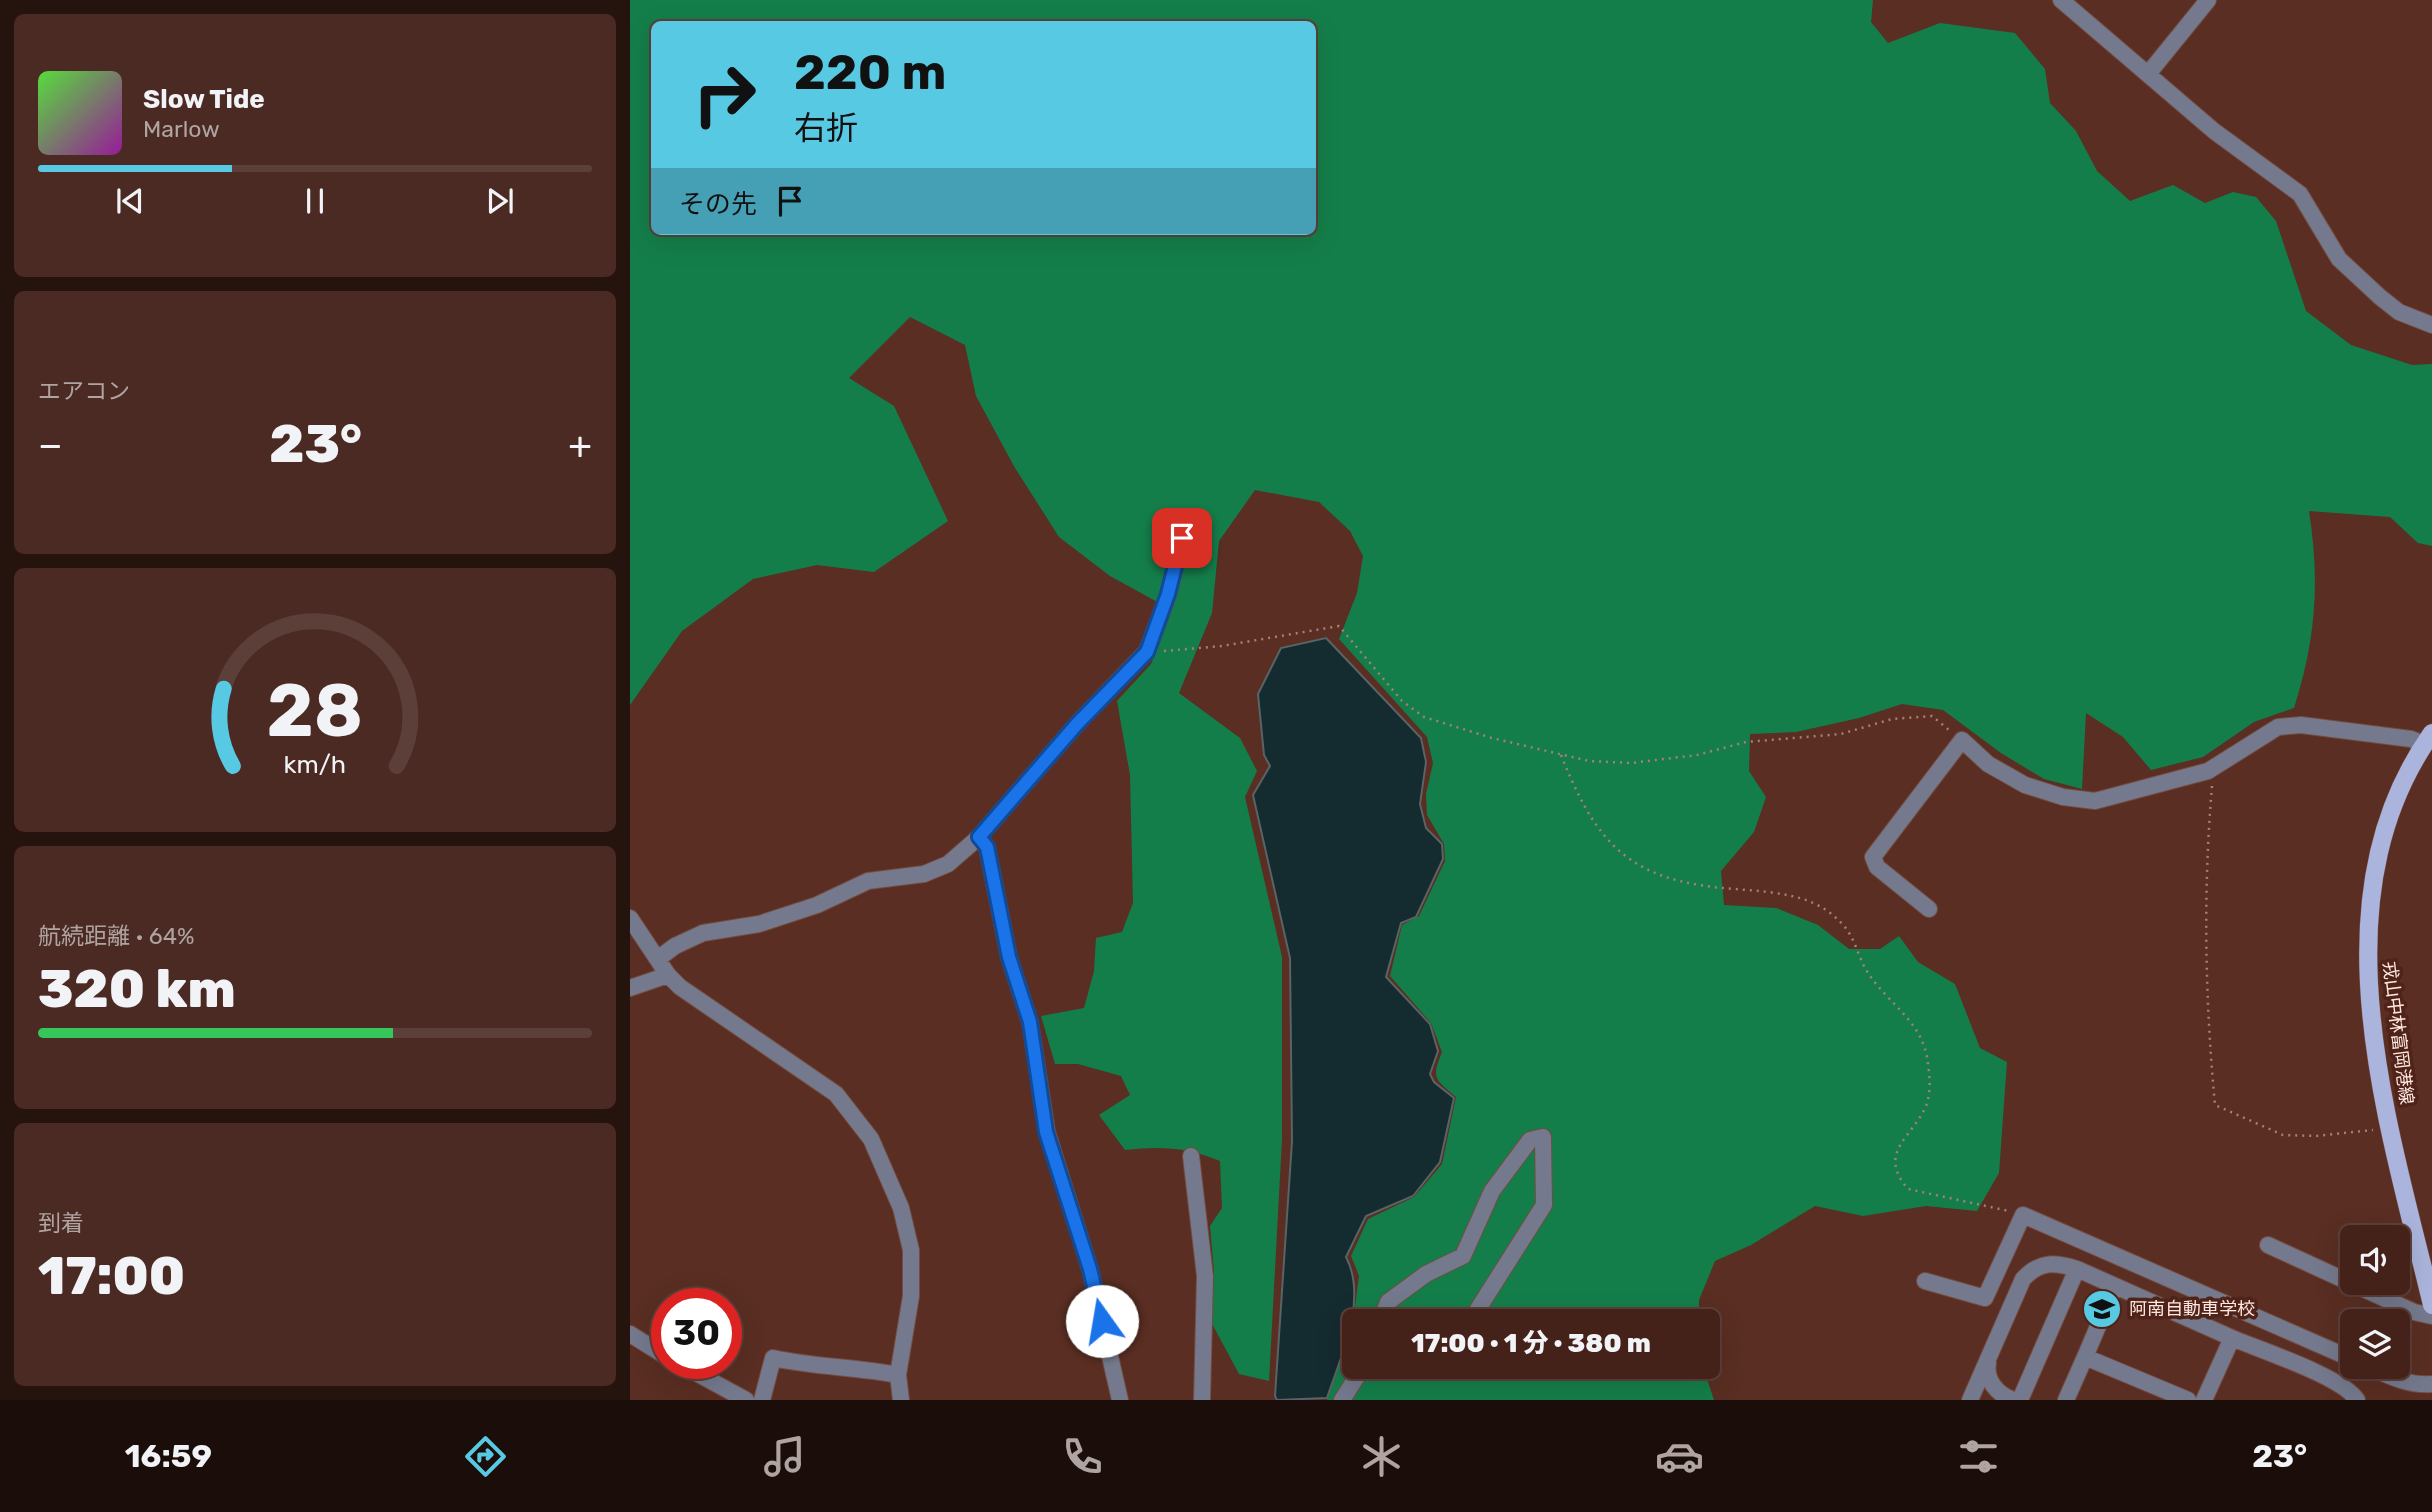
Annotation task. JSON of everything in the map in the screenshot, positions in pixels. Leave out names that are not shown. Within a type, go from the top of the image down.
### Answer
[{"type":"main road","name":"戎山中林富岡港線","points":[[2428,739],[2393,811],[2379,856],[2368,917],[2367,973],[2390,1128],[2432,1305]]},
{"type":"street","points":[[2061,0],[2266,172],[2300,194],[2339,259],[2380,298],[2399,312],[2432,325]]},
{"type":"street","points":[[2147,74],[2208,0]]},
{"type":"street","points":[[659,958],[675,946],[703,933],[771,920],[817,905],[868,881],[924,874],[948,864],[979,837],[1077,724],[1147,652],[1168,594],[1182,538]]},
{"type":"street","points":[[1929,909],[1877,867],[1873,857],[1962,740],[1988,764],[2025,785],[2063,797],[2095,801],[2208,771],[2278,727],[2301,725],[2428,739]]},
{"type":"street","points":[[979,837],[987,847],[1009,957],[1030,1022],[1046,1132],[1090,1269],[1120,1400]]},
{"type":"street","points":[[630,918],[668,975],[680,987],[836,1094],[871,1139],[901,1208],[911,1250],[911,1296],[898,1375],[901,1400]]},
{"type":"street","points":[[630,988],[668,975]]},
{"type":"street","points":[[1385,1309],[1388,1301],[1426,1274],[1463,1256],[1492,1191],[1530,1140],[1543,1137],[1544,1205],[1478,1308]]},
{"type":"street","points":[[1191,1156],[1205,1276],[1202,1400]]},
{"type":"street","points":[[1925,1281],[1985,1298],[2023,1214],[2340,1354]]},
{"type":"street","points":[[2267,1245],[2414,1312],[2432,1316]]},
{"type":"street","points":[[1970,1400],[2023,1279],[2030,1271],[2050,1263],[2077,1269],[2331,1380],[2351,1391],[2357,1400]]},
{"type":"street","points":[[2020,1400],[2077,1269]]},
{"type":"street","points":[[2066,1400],[2115,1286]]},
{"type":"street","points":[[630,1334],[651,1347]]},
{"type":"street","points":[[2204,1400],[2232,1338]]},
{"type":"street","points":[[2085,1357],[2188,1400]]},
{"type":"street","points":[[712,1379],[756,1400],[773,1358],[806,1365],[856,1367],[898,1375]]},
{"type":"street","points":[[1988,1359],[1989,1380],[1995,1388],[2013,1400]]},
{"type":"street","points":[[1342,1400],[1355,1379]]},
{"type":"street","points":[[2396,1379],[2419,1385],[2432,1384]]},
{"type":"path","points":[[1147,652],[1223,646],[1339,626],[1402,701],[1424,717],[1589,761],[1631,763],[1697,755],[1746,742],[1841,734],[1892,719],[1932,716],[1962,740]]},
{"type":"path","points":[[1561,755],[1591,821],[1617,852],[1665,877],[1695,885],[1789,895],[1811,900],[1832,914],[1846,928],[1865,969],[1882,993],[1919,1032],[1928,1061],[1930,1094],[1925,1108],[1899,1146],[1895,1161],[1904,1184],[1908,1189],[2023,1214]]},
{"type":"path","points":[[2208,771],[2213,778],[2208,838],[2207,1016],[2216,1105],[2283,1135],[2316,1136],[2390,1128]]},
{"type":"green space","points":[[630,0],[1873,0],[1871,22],[1888,43],[1940,23],[2015,33],[2045,69],[2050,103],[2076,131],[2097,171],[2130,201],[2173,185],[2205,203],[2233,192],[2256,197],[2276,221],[2306,311],[2351,345],[2412,365],[2432,364],[2432,546],[2418,543],[2390,517],[2309,511],[2314,562],[2314,610],[2307,658],[2294,708],[2254,722],[2203,757],[2151,770],[2123,737],[2086,713],[2082,789],[2044,779],[2001,753],[1943,710],[1902,704],[1859,718],[1796,732],[1750,734],[1749,771],[1766,797],[1754,832],[1721,871],[1724,905],[1776,908],[1818,925],[1849,949],[1880,949],[1899,936],[1918,962],[1955,984],[1980,1048],[2007,1062],[1999,1173],[1977,1211],[1926,1206],[1863,1216],[1815,1206],[1751,1245],[1715,1261],[1699,1300],[1699,1309],[1355,1309],[1359,1276],[1351,1256],[1368,1219],[1414,1197],[1442,1164],[1456,1097],[1437,1078],[1442,1052],[1431,1023],[1390,976],[1402,925],[1419,916],[1445,861],[1444,844],[1427,815],[1426,794],[1433,763],[1427,737],[1339,639],[1357,593],[1363,556],[1350,531],[1319,502],[1255,490],[1219,541],[1212,613],[1179,693],[1240,738],[1257,771],[1245,797],[1282,957],[1282,1139],[1269,1381],[1239,1374],[1210,1320],[1214,1272],[1210,1226],[1222,1208],[1220,1161],[1173,1149],[1125,1150],[1099,1115],[1130,1095],[1121,1076],[1078,1064],[1055,1064],[1041,1016],[1084,1008],[1094,971],[1096,938],[1122,932],[1133,903],[1130,775],[1117,701],[1151,664],[1172,610],[1110,576],[1059,537],[1015,468],[976,396],[965,345],[910,317],[849,378],[894,406],[948,521],[874,572],[817,565],[753,579],[682,631],[630,705]]},
{"type":"green space","points":[[1342,1357],[1342,1379],[1707,1379],[1714,1400],[1327,1400]]},
{"type":"water","points":[[1326,638],[1421,738],[1426,762],[1420,804],[1426,828],[1442,844],[1443,859],[1416,917],[1401,923],[1386,977],[1430,1024],[1438,1051],[1430,1074],[1434,1082],[1454,1098],[1440,1162],[1413,1196],[1366,1216],[1346,1257],[1352,1273],[1353,1309],[1342,1309],[1342,1355],[1327,1398],[1277,1400],[1275,1396],[1292,1141],[1290,958],[1253,795],[1270,766],[1264,755],[1258,694],[1281,648]]},
{"type":"place","name":"阿南自動車学校","points":[[2102,1309]]},
{"type":"route","points":[[1102,1321],[1074,1214],[1046,1132],[1030,1022],[1009,957],[987,847],[979,837],[1077,724],[1147,652],[1168,594],[1182,538]]}]
